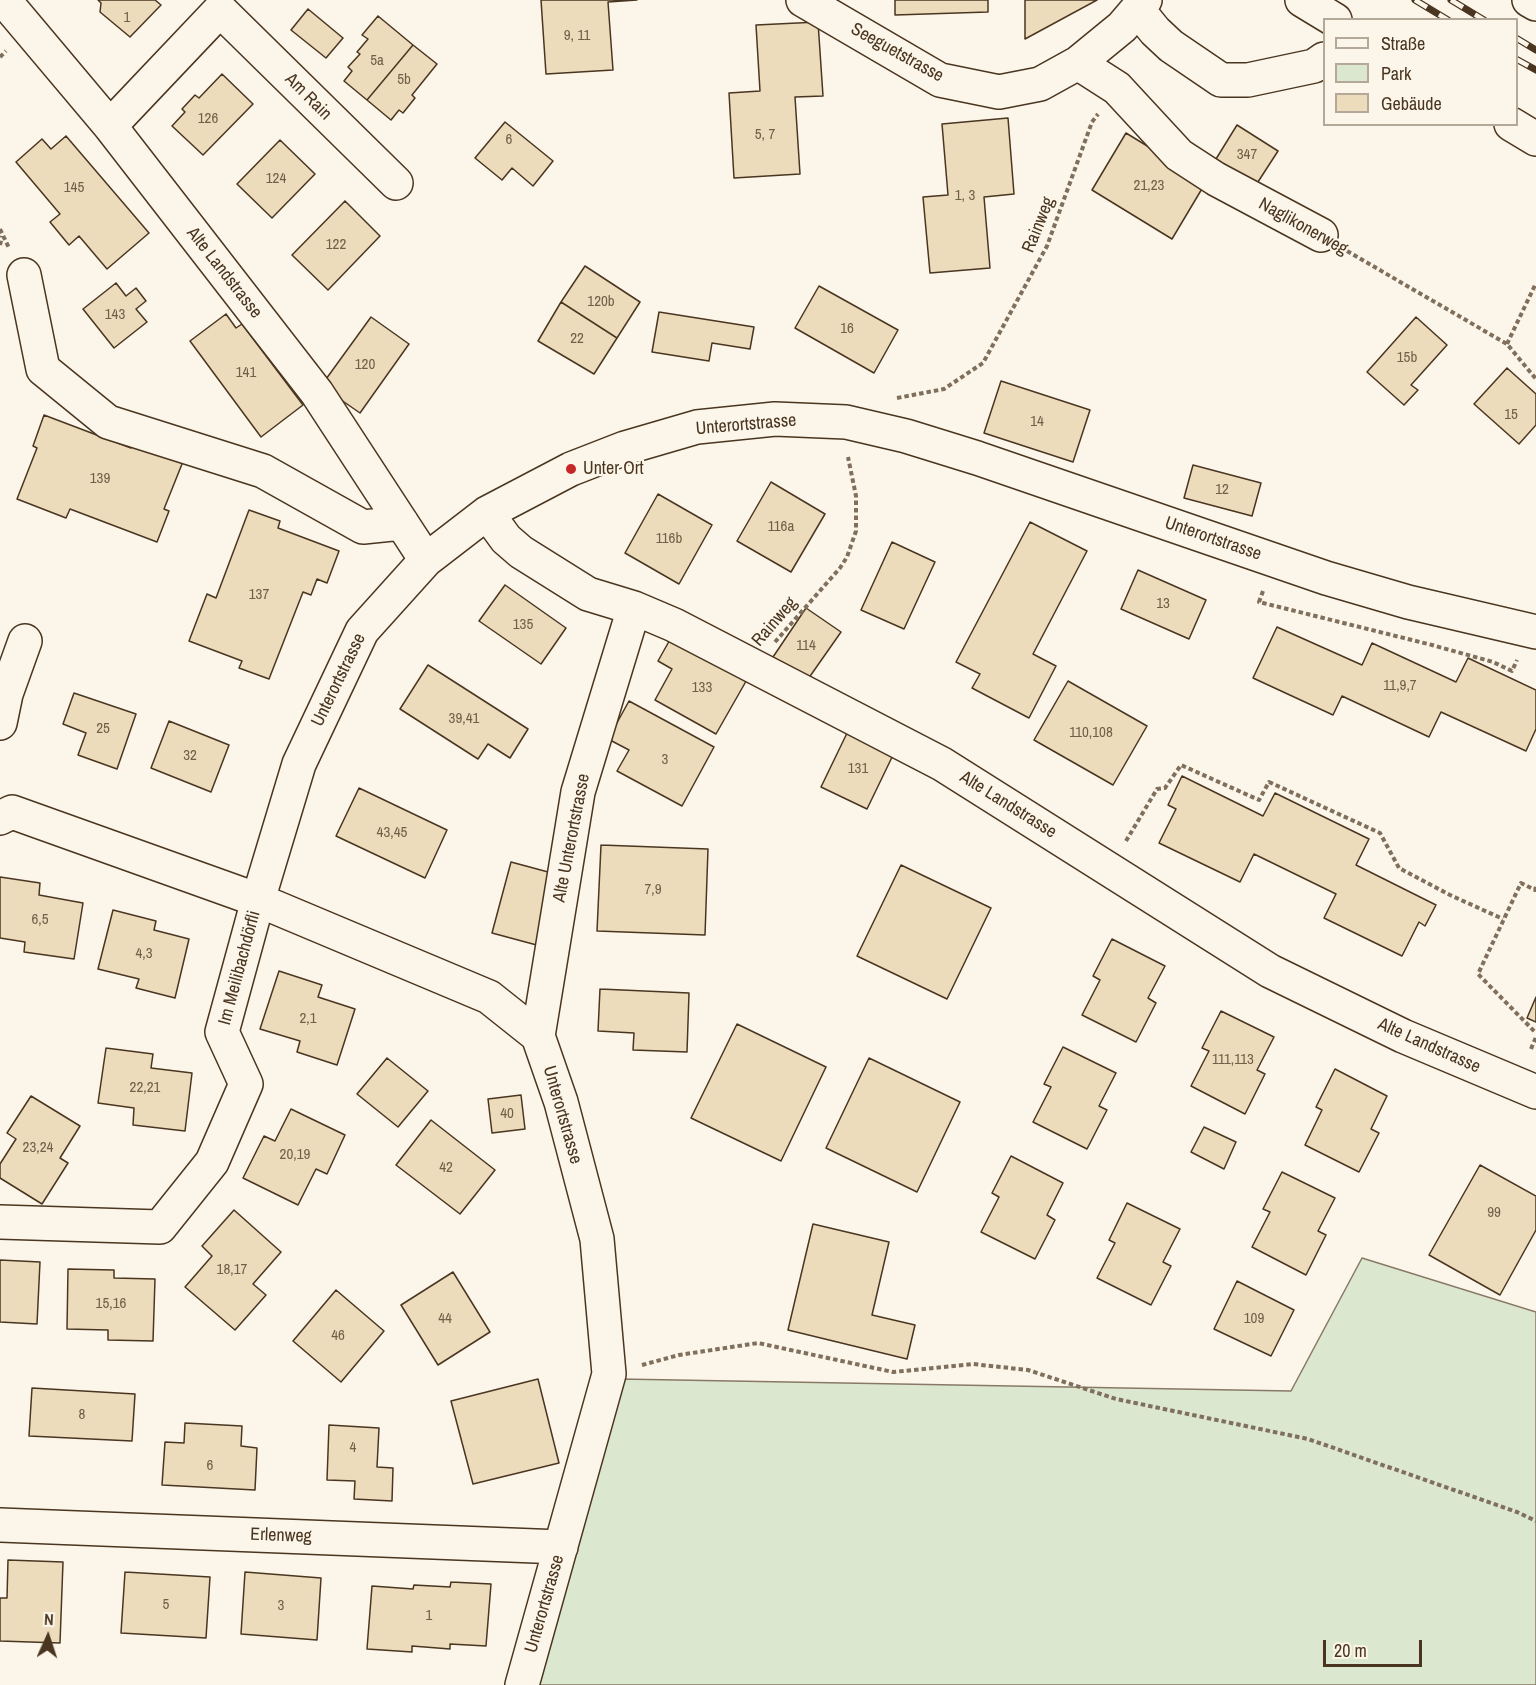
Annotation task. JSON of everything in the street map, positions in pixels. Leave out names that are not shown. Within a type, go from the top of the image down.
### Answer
[{"type":"street","name":"Alte Landstrasse","points":[[4,0],[110,126],[317,393],[426,560]]},
{"type":"street","name":"Seeguetstrasse","points":[[803,0],[940,80],[999,92],[1040,84],[1078,63],[1122,27],[1142,5]]},
{"type":"street","points":[[1302,0],[1332,18]]},
{"type":"street","points":[[1530,0],[1536,4]]},
{"type":"street","name":"Am Rain","points":[[110,126],[215,5],[396,183]]},
{"type":"street","points":[[1142,5],[1155,31],[1171,46],[1221,80],[1248,80],[1314,66],[1323,60]]},
{"type":"street","name":"Naglikonerweg","points":[[1078,63],[1117,88],[1179,155],[1216,179],[1321,236]]},
{"type":"street","points":[[1514,126],[1536,139]]},
{"type":"street","points":[[24,275],[43,369],[108,422],[263,471],[363,527],[402,523]]},
{"type":"street","name":"Unterortstrasse","points":[[258,900],[299,764],[362,631],[426,560],[487,513],[571,469],[625,448],[697,427],[775,419],[846,422],[906,436],[977,458],[1326,578],[1408,602],[1536,632]]},
{"type":"street","name":"Alte Landstrasse","points":[[487,513],[506,539],[521,552],[588,594],[634,608],[674,625],[942,764],[1270,971],[1403,1036],[1536,1092]]},
{"type":"street","name":"Alte Unterortstrasse","points":[[538,1036],[578,792],[634,608]]},
{"type":"street","points":[[0,723],[6,694],[25,641]]},
{"type":"street","name":"Im Meilibachdörfli","points":[[0,818],[12,812],[258,900],[222,1032],[246,1084],[212,1162],[160,1227],[0,1222]]},
{"type":"street","points":[[258,900],[489,997],[538,1036]]},
{"type":"street","name":"Unterortstrasse","points":[[522,1685],[609,1374],[597,1239],[561,1102],[538,1036]]},
{"type":"street","name":"Erlenweg","points":[[0,1525],[561,1547]]},
{"type":"path","name":"Rainweg","points":[[916,395],[944,389],[983,363],[1047,246],[1092,122],[1117,88]]},
{"type":"path","points":[[0,245],[2,235]]},
{"type":"path","name":"Naglikonerweg","points":[[1321,236],[1507,344],[1536,379]]},
{"type":"path","points":[[1507,344],[1536,283]]},
{"type":"path","name":"Rainweg","points":[[754,666],[840,568],[847,557],[856,531],[856,496],[849,465]]},
{"type":"path","points":[[1258,602],[1493,662]]},
{"type":"path","points":[[1127,840],[1157,789],[1165,788],[1181,765],[1259,800],[1269,782],[1380,833],[1398,868],[1503,919]]},
{"type":"path","points":[[1531,1049],[1536,1035],[1478,974],[1521,883],[1535,890],[1536,887]]},
{"type":"path","points":[[609,1374],[679,1355],[758,1343],[893,1372],[973,1364],[1028,1370],[1116,1399],[1308,1439],[1517,1512],[1536,1521]]},
{"type":"green space","points":[[1362,1258],[1536,1312],[1536,1685],[534,1685],[620,1379],[1291,1391]]},
{"type":"building","points":[[98,0],[155,0],[161,5],[130,37],[100,12],[101,3]]},
{"type":"building","points":[[541,0],[637,0],[608,2],[613,70],[546,74]]},
{"type":"building","points":[[895,0],[988,0],[988,12],[895,15]]},
{"type":"building","points":[[1025,0],[1097,0],[1025,39]]},
{"type":"building","points":[[308,9],[343,38],[326,58],[291,30]]},
{"type":"building","points":[[378,16],[413,45],[367,100],[344,81],[352,71],[348,67],[360,54],[357,52],[368,39],[362,35]]},
{"type":"building","points":[[818,22],[823,96],[795,97],[800,174],[734,178],[729,93],[760,91],[756,25]]},
{"type":"building","points":[[413,45],[437,64],[412,95],[415,98],[403,113],[399,110],[391,120],[367,100]]},
{"type":"building","points":[[222,74],[253,104],[203,155],[172,126],[185,112],[182,109],[195,95],[199,98]]},
{"type":"building","points":[[1008,118],[1014,194],[984,197],[990,268],[930,273],[923,197],[948,195],[942,124]]},
{"type":"building","points":[[505,122],[553,161],[533,186],[512,168],[502,180],[475,158]]},
{"type":"building","points":[[1237,125],[1278,151],[1256,185],[1216,159]]},
{"type":"building","points":[[1126,133],[1206,182],[1172,239],[1092,190]]},
{"type":"building","points":[[66,136],[149,233],[107,269],[79,236],[69,245],[50,222],[60,214],[16,162],[42,139],[51,149]]},
{"type":"building","points":[[280,140],[315,174],[272,218],[237,184]]},
{"type":"building","points":[[345,201],[380,236],[328,290],[292,255]]},
{"type":"building","points":[[585,266],[640,302],[617,338],[561,302]]},
{"type":"building","points":[[116,283],[126,296],[136,288],[146,301],[136,309],[147,322],[114,348],[83,309]]},
{"type":"building","points":[[819,286],[898,330],[874,373],[795,328]]},
{"type":"building","points":[[561,302],[617,338],[594,374],[538,341]]},
{"type":"building","points":[[659,312],[754,327],[750,349],[712,343],[709,361],[652,352]]},
{"type":"building","points":[[226,314],[236,328],[242,324],[303,405],[261,437],[190,341]]},
{"type":"building","points":[[371,317],[409,344],[360,413],[321,386]]},
{"type":"building","points":[[1416,317],[1447,345],[1411,385],[1418,390],[1404,405],[1367,372]]},
{"type":"building","points":[[1507,368],[1536,394],[1536,425],[1519,444],[1474,404]]},
{"type":"building","points":[[1001,381],[1090,410],[1073,462],[984,433]]},
{"type":"building","points":[[44,415],[131,448],[135,439],[184,459],[164,509],[169,511],[157,542],[70,509],[66,518],[17,499],[37,448],[33,446]]},
{"type":"building","points":[[1193,465],[1261,483],[1252,516],[1184,498]]},
{"type":"building","points":[[771,482],[825,514],[791,572],[737,541]]},
{"type":"building","points":[[658,494],[712,525],[679,584],[625,553]]},
{"type":"building","points":[[249,510],[280,521],[278,528],[339,551],[327,583],[317,579],[311,595],[303,592],[269,679],[239,668],[242,661],[189,641],[207,594],[216,598]]},
{"type":"building","points":[[1030,522],[1087,551],[1033,654],[1056,666],[1029,718],[972,688],[980,674],[956,662]]},
{"type":"building","points":[[892,542],[935,562],[904,629],[861,610]]},
{"type":"building","points":[[1138,570],[1206,600],[1189,639],[1121,609]]},
{"type":"building","points":[[505,585],[566,628],[541,664],[479,621]]},
{"type":"building","points":[[806,608],[841,632],[806,682],[771,660]]},
{"type":"building","points":[[1277,627],[1362,665],[1372,643],[1456,682],[1468,658],[1536,690],[1536,729],[1526,751],[1441,712],[1429,737],[1342,696],[1333,715],[1253,678]]},
{"type":"building","points":[[672,636],[749,676],[716,734],[655,700],[672,669],[658,661]]},
{"type":"building","points":[[428,665],[528,729],[510,758],[488,744],[478,759],[400,709]]},
{"type":"building","points":[[1068,681],[1147,726],[1113,785],[1034,740]]},
{"type":"building","points":[[74,693],[136,714],[117,769],[78,755],[86,733],[63,724]]},
{"type":"building","points":[[629,701],[714,747],[682,806],[617,771],[629,750],[608,739]]},
{"type":"building","points":[[169,721],[229,745],[211,792],[151,768]]},
{"type":"building","points":[[849,729],[895,751],[867,809],[821,787]]},
{"type":"building","points":[[1182,776],[1263,816],[1275,793],[1369,839],[1356,865],[1436,905],[1425,926],[1419,922],[1402,956],[1324,918],[1336,894],[1254,854],[1240,882],[1159,843],[1176,809],[1168,805]]},
{"type":"building","points":[[359,788],[447,830],[425,878],[336,836]]},
{"type":"building","points":[[601,845],[708,849],[705,935],[597,931]]},
{"type":"building","points":[[511,862],[563,876],[544,947],[492,933]]},
{"type":"building","points":[[901,865],[991,908],[947,999],[857,956]]},
{"type":"building","points":[[0,877],[40,883],[39,895],[83,903],[74,959],[24,952],[25,942],[0,938]]},
{"type":"building","points":[[113,910],[156,921],[154,930],[189,939],[175,998],[136,988],[139,979],[98,969]]},
{"type":"building","points":[[1112,939],[1165,966],[1148,998],[1156,1003],[1136,1042],[1082,1015],[1100,980],[1093,976]]},
{"type":"building","points":[[279,971],[322,985],[318,997],[355,1009],[337,1065],[297,1052],[300,1041],[260,1029]]},
{"type":"building","points":[[600,989],[689,993],[687,1052],[633,1050],[634,1033],[598,1031]]},
{"type":"building","points":[[1536,997],[1536,1022],[1527,1018]]},
{"type":"building","points":[[1221,1011],[1274,1037],[1257,1070],[1265,1074],[1245,1114],[1191,1086],[1209,1051],[1202,1048]]},
{"type":"building","points":[[737,1024],[826,1067],[781,1161],[691,1118]]},
{"type":"building","points":[[1063,1047],[1116,1073],[1099,1106],[1107,1110],[1087,1149],[1033,1122],[1051,1087],[1044,1084]]},
{"type":"building","points":[[106,1048],[153,1054],[151,1068],[192,1073],[185,1131],[133,1125],[134,1108],[98,1103]]},
{"type":"building","points":[[387,1058],[428,1091],[398,1127],[357,1094]]},
{"type":"building","points":[[869,1058],[960,1102],[917,1192],[826,1148]]},
{"type":"building","points":[[1335,1069],[1387,1096],[1371,1129],[1379,1133],[1359,1172],[1305,1145],[1322,1110],[1316,1107]]},
{"type":"building","points":[[521,1095],[525,1129],[492,1133],[488,1099]]},
{"type":"building","points":[[31,1096],[80,1126],[60,1158],[68,1163],[42,1204],[0,1178],[0,1164],[16,1139],[7,1133]]},
{"type":"building","points":[[291,1109],[345,1135],[327,1174],[316,1169],[298,1205],[243,1178],[264,1136],[275,1141]]},
{"type":"building","points":[[431,1120],[495,1170],[460,1214],[396,1165]]},
{"type":"building","points":[[1204,1127],[1236,1142],[1224,1169],[1191,1152]]},
{"type":"building","points":[[1011,1156],[1063,1183],[1047,1215],[1055,1220],[1035,1259],[981,1232],[999,1197],[992,1193]]},
{"type":"building","points":[[1480,1165],[1536,1196],[1536,1230],[1500,1295],[1429,1255]]},
{"type":"building","points":[[1282,1172],[1335,1198],[1318,1231],[1326,1235],[1306,1275],[1252,1247],[1270,1212],[1263,1209]]},
{"type":"building","points":[[1127,1203],[1180,1229],[1163,1262],[1171,1266],[1151,1305],[1097,1278],[1115,1243],[1109,1240]]},
{"type":"building","points":[[234,1210],[281,1252],[253,1284],[266,1295],[235,1330],[185,1287],[212,1256],[202,1246]]},
{"type":"building","points":[[813,1224],[889,1242],[872,1315],[915,1325],[907,1359],[788,1330]]},
{"type":"building","points":[[0,1260],[40,1262],[37,1324],[0,1322]]},
{"type":"building","points":[[68,1269],[114,1270],[114,1278],[155,1279],[153,1341],[108,1340],[108,1330],[67,1329]]},
{"type":"building","points":[[453,1272],[490,1332],[438,1365],[401,1305]]},
{"type":"building","points":[[1237,1281],[1294,1310],[1271,1356],[1214,1329]]},
{"type":"building","points":[[336,1290],[384,1331],[341,1382],[293,1341]]},
{"type":"building","points":[[538,1379],[559,1463],[473,1484],[451,1401]]},
{"type":"building","points":[[32,1388],[135,1394],[132,1441],[29,1436]]},
{"type":"building","points":[[185,1423],[242,1426],[241,1446],[257,1448],[255,1490],[162,1485],[165,1442],[184,1443]]},
{"type":"building","points":[[329,1425],[379,1428],[377,1467],[393,1468],[392,1501],[354,1499],[355,1481],[327,1480]]},
{"type":"building","points":[[8,1560],[63,1562],[60,1643],[0,1641],[0,1598],[7,1598]]},
{"type":"building","points":[[125,1572],[210,1577],[206,1638],[121,1633]]},
{"type":"building","points":[[245,1572],[321,1578],[317,1640],[241,1634]]},
{"type":"building","points":[[451,1582],[491,1584],[486,1646],[450,1644],[450,1649],[412,1646],[412,1652],[367,1649],[372,1586],[413,1589],[414,1585],[450,1587]]},
{"type":"railway","points":[[1415,0],[1445,18]]},
{"type":"railway","points":[[1451,0],[1481,18]]},
{"type":"railway","points":[[1518,39],[1536,50]]},
{"type":"railway","points":[[1518,60],[1536,70]]},
{"type":"place","name":"Unter Ort","points":[[571,469]]}]
